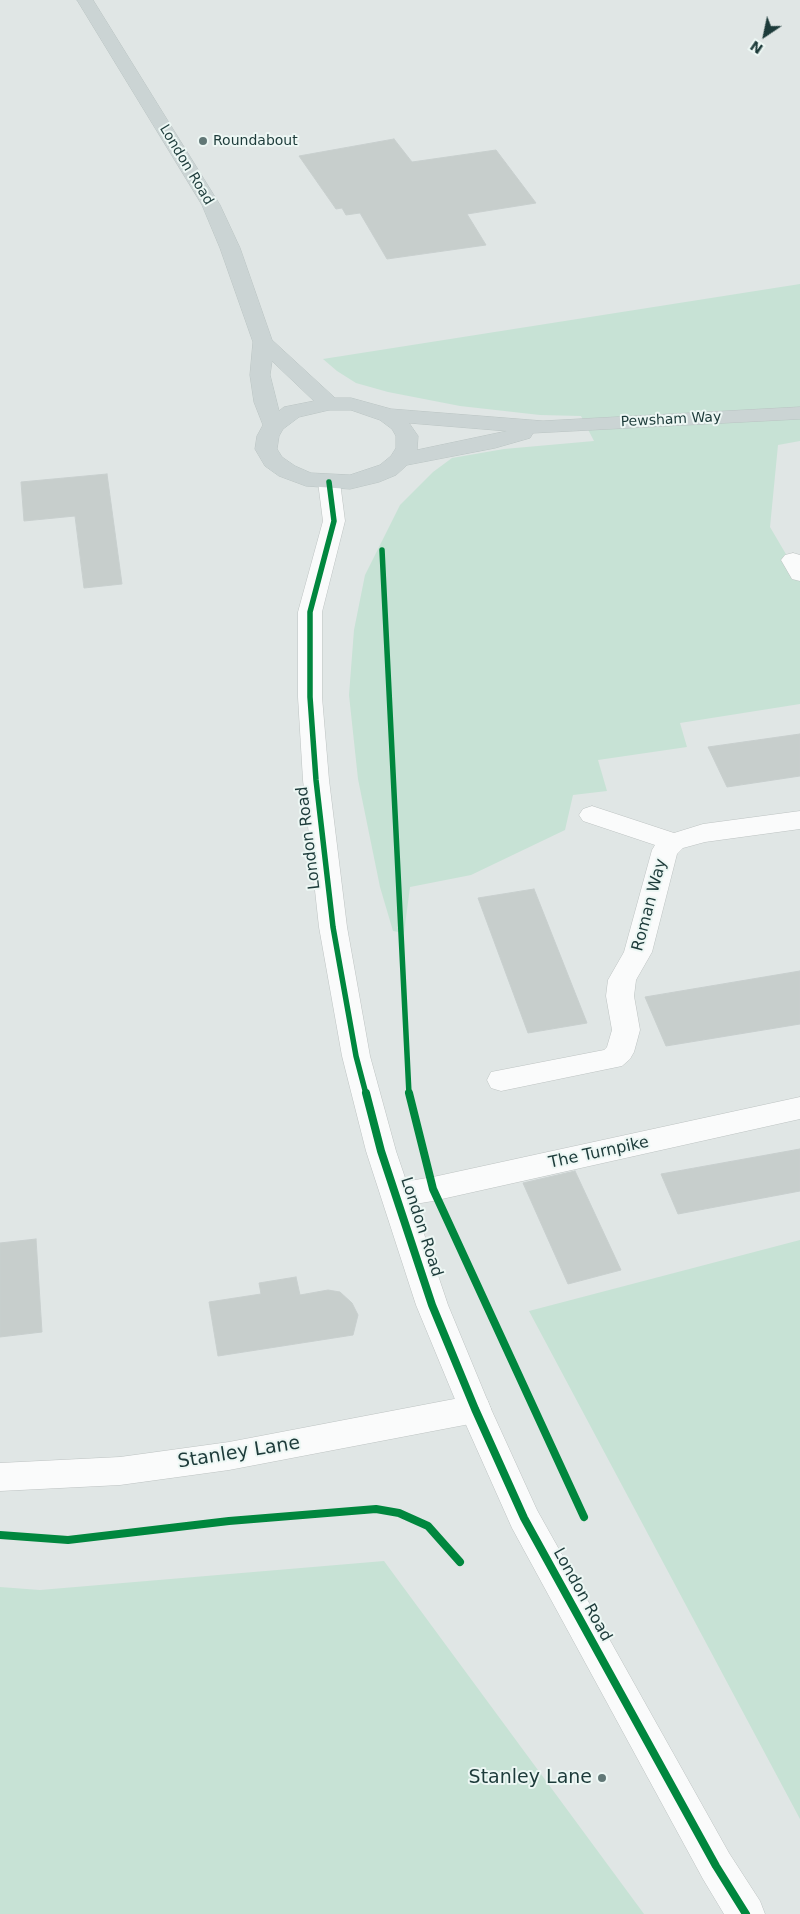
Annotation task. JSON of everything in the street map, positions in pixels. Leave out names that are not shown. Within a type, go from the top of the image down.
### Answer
[{"type":"main road","name":"London Road","points":[[85,0],[211,205],[230,248],[262,342],[260,375],[265,402],[274,425]]},
{"type":"main road","name":"London Road","points":[[262,342],[329,404]]},
{"type":"main road","points":[[329,404],[350,404],[370,408],[388,415],[400,425],[407,436],[407,448],[400,460],[388,470],[371,477],[350,482],[306,479],[287,471],[273,461],[266,449],[268,436],[274,425],[292,412],[329,404]]},
{"type":"main road","name":"Pewsham Way","points":[[388,415],[543,427],[800,413]]},
{"type":"main road","name":"Pewsham Way","points":[[400,460],[487,443],[543,427]]},
{"type":"street","name":"London Road","points":[[329,482],[334,521],[310,612],[310,697],[316,780],[334,926],[356,1056],[381,1151],[432,1305],[475,1409],[524,1518],[711,1858],[746,1914]]},
{"type":"street","name":"Roman Way","points":[[592,815],[674,842]]},
{"type":"street","name":"Roman Way","points":[[501,1080],[612,1059],[620,1052],[626,1030],[620,996],[622,980],[638,952],[665,850],[674,842],[703,833],[800,820]]},
{"type":"street","name":"The Turnpike","points":[[397,1195],[433,1189],[800,1108]]},
{"type":"street","name":"Stanley Lane","points":[[0,1477],[120,1471],[211,1458],[319,1440],[475,1409]]},
{"type":"green space","points":[[800,284],[800,441],[778,445],[770,527],[800,578],[800,704],[680,723],[687,747],[598,760],[607,791],[573,795],[565,830],[471,875],[410,887],[404,933],[393,931],[380,887],[358,779],[349,695],[354,630],[365,575],[400,505],[433,472],[452,458],[504,449],[594,441],[581,416],[540,415],[460,406],[388,392],[356,383],[323,359]]},
{"type":"green space","points":[[800,1240],[800,1819],[529,1311]]},
{"type":"green space","points":[[384,1561],[644,1914],[0,1914],[0,1587],[40,1590]]},
{"type":"building","points":[[394,139],[412,162],[496,150],[536,203],[467,214],[486,245],[387,259],[360,213],[346,215],[342,208],[336,209],[299,156]]},
{"type":"building","points":[[107,474],[122,584],[84,588],[75,516],[24,521],[21,482]]},
{"type":"building","points":[[800,734],[800,776],[727,787],[708,747]]},
{"type":"building","points":[[534,889],[587,1023],[528,1033],[478,898]]},
{"type":"building","points":[[800,971],[800,1024],[666,1046],[645,997]]},
{"type":"building","points":[[800,1149],[800,1191],[678,1214],[661,1174]]},
{"type":"building","points":[[575,1171],[621,1270],[568,1284],[523,1183]]},
{"type":"building","points":[[36,1239],[42,1332],[0,1337],[0,1243]]},
{"type":"building","points":[[296,1277],[300,1295],[328,1290],[340,1292],[352,1303],[358,1315],[353,1335],[218,1356],[209,1302],[261,1294],[259,1283]]},
{"type":"cycle path","points":[[329,482],[334,521],[310,612],[310,697],[316,780],[333,927],[356,1056],[381,1151],[432,1305],[475,1409],[524,1518],[716,1866],[746,1914]]},
{"type":"cycle path","points":[[382,550],[409,1099],[433,1189],[584,1517]]},
{"type":"cycle path","points":[[0,1535],[68,1540],[229,1521],[376,1509],[399,1513],[428,1526],[460,1562]]},
{"type":"place","name":"Roundabout","points":[[203,141]]},
{"type":"place","name":"Stanley Lane","points":[[602,1778]]}]
